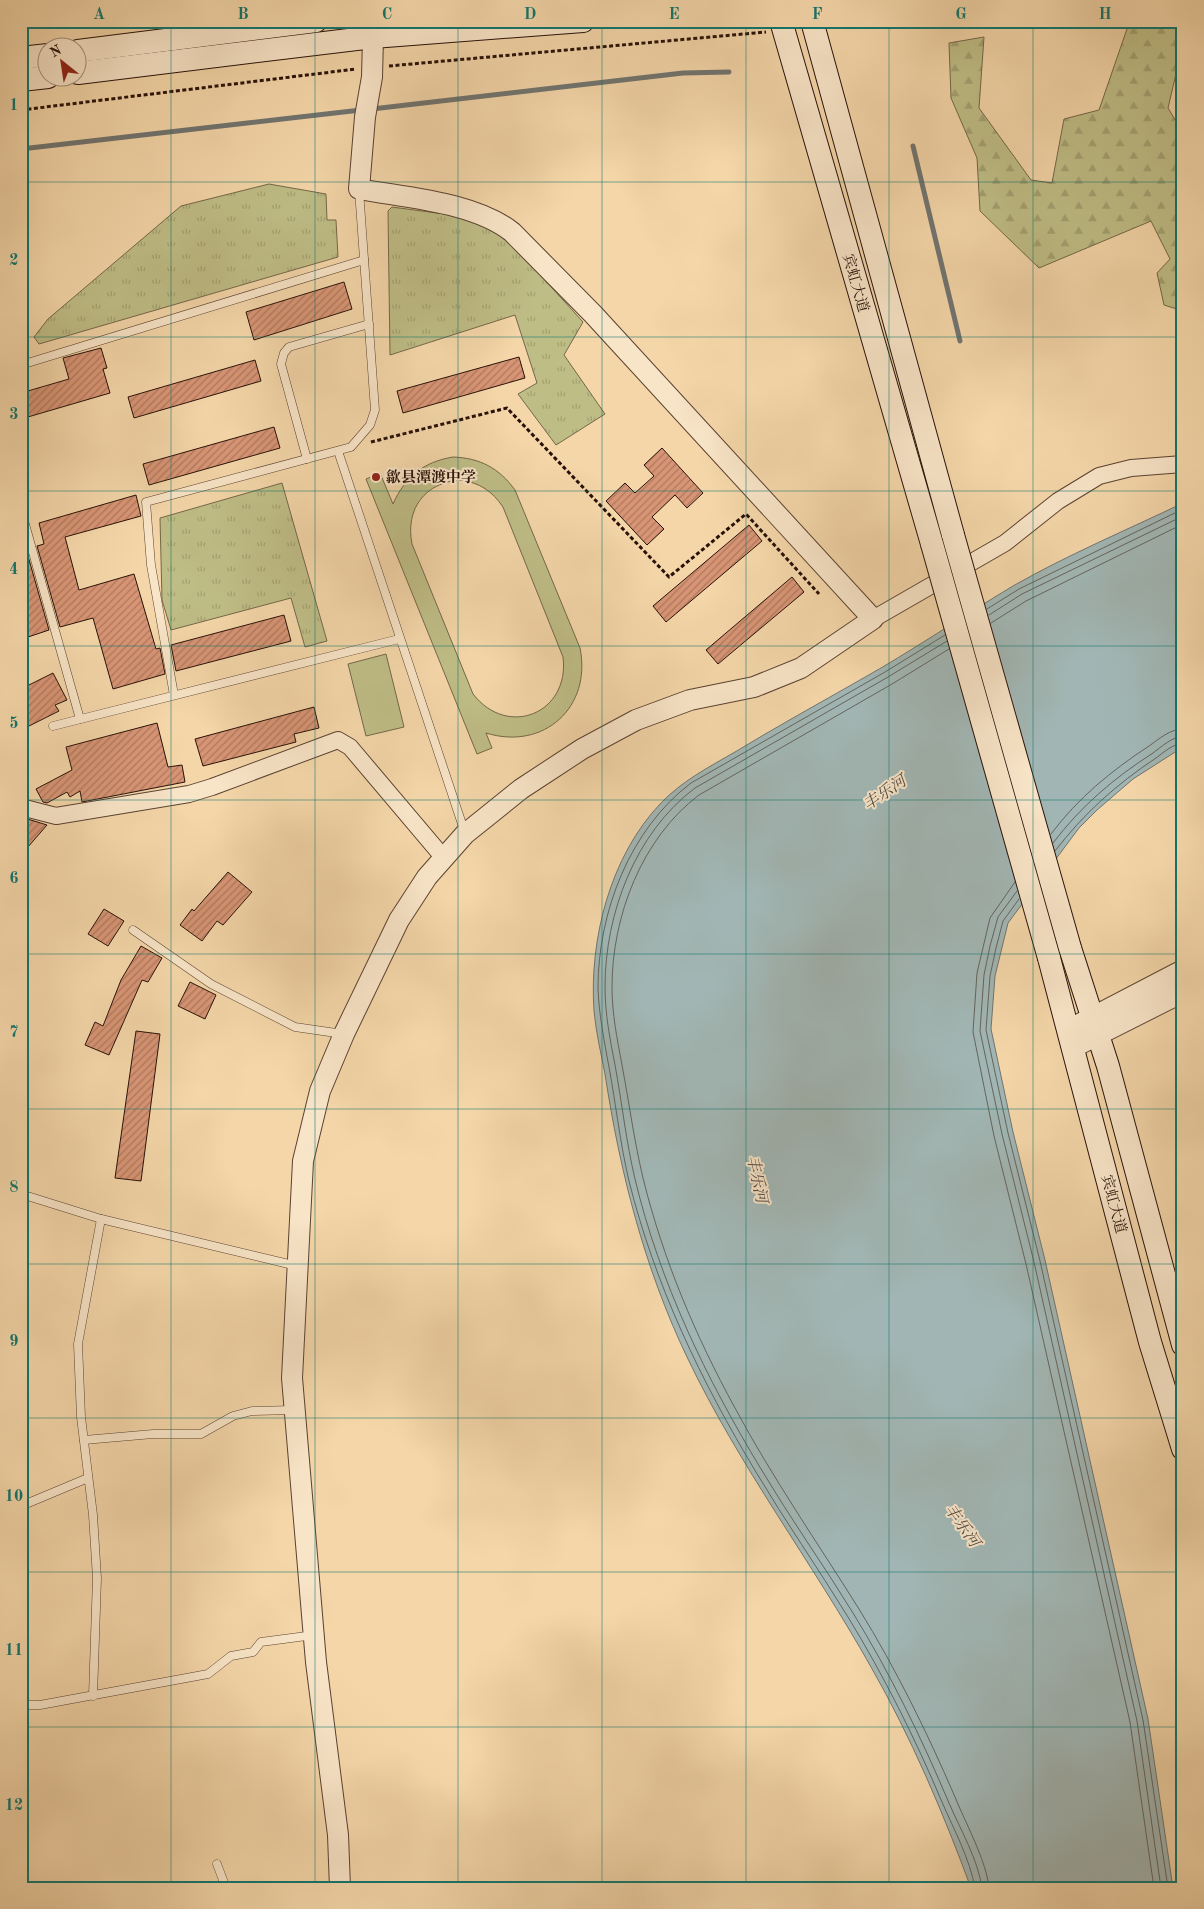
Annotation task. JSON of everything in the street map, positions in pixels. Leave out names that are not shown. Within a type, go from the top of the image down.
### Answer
[{"type":"main road","points":[[88,50],[316,21]]},
{"type":"main road","points":[[88,72],[373,37],[583,21]]},
{"type":"main road","name":"宾虹大道","points":[[813,25],[953,535],[1070,948],[1095,1026],[1183,1345]]},
{"type":"main road","name":"宾虹大道","points":[[782,26],[932,544],[1049,958],[1150,1342],[1183,1449]]},
{"type":"main road","points":[[21,58],[38,56]]},
{"type":"main road","points":[[21,80],[38,78]]},
{"type":"street","points":[[373,37],[372,72],[365,118],[359,189],[475,211],[497,221],[512,232],[593,314],[873,619]]},
{"type":"street","points":[[340,1888],[338,1835],[314,1634],[292,1378],[301,1184],[307,1137],[320,1091],[344,1034],[399,920],[412,898],[443,857],[465,834],[528,784],[582,749],[622,727],[690,700],[733,693],[801,668],[873,619],[1005,543],[1058,501],[1099,476],[1131,468],[1183,464]]},
{"type":"street","points":[[21,807],[56,816],[189,794],[338,740],[350,747],[443,857]]},
{"type":"street","points":[[1070,1039],[1095,1026],[1183,970]]},
{"type":"street","points":[[1095,1026],[1183,992]]},
{"type":"lane","points":[[174,695],[151,565],[146,502],[351,447],[370,425],[375,410],[359,189]]},
{"type":"lane","points":[[21,365],[364,260]]},
{"type":"lane","points":[[307,459],[281,364],[284,353],[289,347],[369,324]]},
{"type":"lane","points":[[338,451],[465,834]]},
{"type":"lane","points":[[21,510],[80,719]]},
{"type":"lane","points":[[53,726],[400,639]]},
{"type":"lane","points":[[133,930],[211,984],[295,1027],[344,1034]]},
{"type":"lane","points":[[21,1194],[101,1219],[297,1266]]},
{"type":"lane","points":[[93,1696],[96,1578],[78,1344],[101,1219]]},
{"type":"lane","points":[[84,1440],[153,1434],[200,1434],[233,1416],[252,1410],[295,1410]]},
{"type":"lane","points":[[21,1506],[88,1478]]},
{"type":"lane","points":[[21,1705],[40,1706],[208,1674],[231,1656],[253,1652],[261,1642],[314,1634]]},
{"type":"lane","points":[[217,1864],[226,1888]]},
{"type":"path","points":[[813,25],[910,21]]},
{"type":"path","points":[[21,110],[782,26]]},
{"type":"path","points":[[351,447],[507,408],[519,418],[669,577],[746,514],[819,594]]},
{"type":"green space","points":[[1183,21],[1183,44],[1168,108],[1183,133],[1183,307],[1180,310],[1164,305],[1157,273],[1170,259],[1151,221],[1039,268],[980,211],[977,158],[951,98],[949,43],[984,37],[979,108],[1031,180],[1052,183],[1064,119],[1099,110],[1129,23]]},
{"type":"green space","points":[[269,184],[326,194],[327,220],[336,220],[338,257],[39,344],[34,337],[48,319],[181,206]]},
{"type":"green space","points":[[392,207],[474,218],[506,237],[583,322],[564,355],[605,414],[556,445],[518,394],[537,383],[515,315],[390,355],[388,211]]},
{"type":"green space","points":[[453,457],[480,462],[495,470],[515,490],[580,648],[582,669],[579,689],[571,706],[559,719],[544,730],[527,736],[507,737],[486,733],[492,748],[477,754],[366,479],[380,473],[393,504],[403,486],[416,472],[442,459]],"holes":[[[468,481],[485,489],[503,507],[563,657],[563,677],[557,693],[547,705],[534,713],[519,717],[503,715],[487,708],[473,694],[412,544],[412,520],[420,500],[437,486],[448,482]]]},
{"type":"green space","points":[[282,483],[327,641],[305,647],[291,598],[171,630],[162,600],[160,518]]},
{"type":"green space","points":[[386,654],[404,727],[366,736],[348,664]]},
{"type":"water","name":"丰乐河","points":[[1183,503],[1183,747],[1133,779],[1079,828],[1008,923],[995,976],[991,1029],[1148,1719],[1173,1888],[971,1888],[926,1775],[886,1693],[825,1590],[729,1437],[687,1357],[658,1289],[626,1183],[611,1111],[594,1011],[595,956],[606,900],[628,848],[643,824],[661,803],[687,781],[879,669],[1013,586],[1076,553]]},
{"type":"building","points":[[344,282],[352,309],[254,340],[246,312]]},
{"type":"building","points":[[101,348],[107,368],[103,369],[110,393],[21,419],[21,393],[69,379],[63,358]]},
{"type":"building","points":[[519,357],[525,378],[403,413],[397,391]]},
{"type":"building","points":[[255,360],[261,381],[134,418],[128,397]]},
{"type":"building","points":[[274,427],[280,448],[149,485],[143,464]]},
{"type":"building","points":[[662,448],[703,493],[687,508],[675,495],[652,517],[664,529],[647,545],[606,501],[625,483],[635,493],[654,476],[644,465]]},
{"type":"building","points":[[136,495],[141,516],[65,537],[79,590],[134,574],[156,649],[160,648],[165,674],[113,689],[93,618],[60,627],[37,546],[44,544],[39,523]]},
{"type":"building","points":[[749,525],[762,541],[666,622],[653,606]]},
{"type":"building","points":[[26,549],[49,630],[25,638],[21,624],[21,551]]},
{"type":"building","points":[[792,577],[804,592],[718,664],[706,650]]},
{"type":"building","points":[[284,615],[291,641],[176,671],[171,645]]},
{"type":"building","points":[[53,673],[67,700],[55,705],[59,711],[21,730],[21,689]]},
{"type":"building","points":[[314,707],[319,728],[294,734],[296,742],[203,766],[195,739]]},
{"type":"building","points":[[157,723],[168,767],[182,765],[185,782],[82,802],[80,791],[70,797],[67,792],[47,803],[43,802],[36,789],[72,770],[66,747]]},
{"type":"building","points":[[21,817],[47,825],[21,855]]},
{"type":"building","points":[[228,872],[252,892],[223,925],[217,921],[202,941],[180,925],[192,909],[194,911]]},
{"type":"building","points":[[104,909],[124,921],[108,946],[88,934]]},
{"type":"building","points":[[141,946],[162,958],[148,982],[142,980],[109,1055],[85,1045],[95,1022],[103,1026],[121,980]]},
{"type":"building","points":[[190,982],[216,995],[205,1019],[178,1006]]},
{"type":"building","points":[[136,1031],[160,1034],[141,1181],[115,1178]]},
{"type":"waterway","points":[[372,109],[683,73],[729,72]]},
{"type":"waterway","points":[[21,149],[361,110]]},
{"type":"waterway","points":[[913,146],[960,341]]},
{"type":"place","name":"歙县潭渡中学","points":[[376,477]]}]
